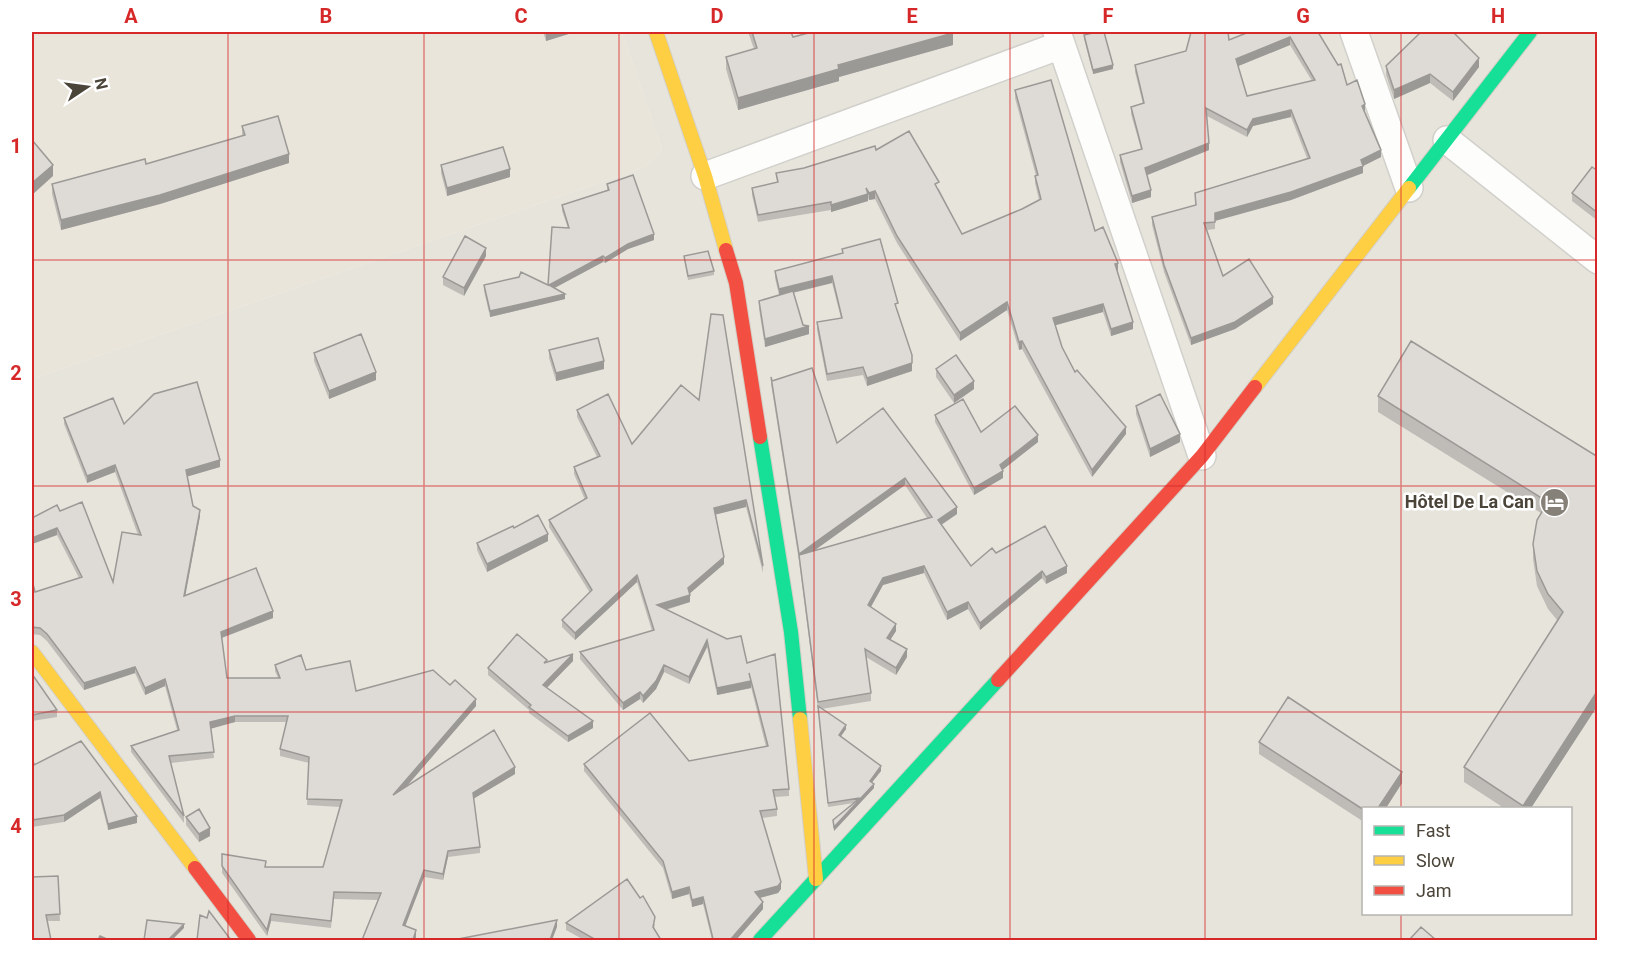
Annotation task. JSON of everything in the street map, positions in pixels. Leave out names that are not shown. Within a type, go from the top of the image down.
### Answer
[{"type":"street","points":[[656,32],[705,176],[736,283],[791,632],[816,879]]},
{"type":"street","points":[[1354,32],[1409,188]]},
{"type":"street","points":[[760,940],[1202,456],[1530,32]]},
{"type":"street","points":[[705,176],[1059,38],[1202,456]]},
{"type":"street","points":[[1447,140],[1598,260]]},
{"type":"street","points":[[32,652],[249,940]]},
{"type":"shaded area","points":[[32,32],[622,32],[662,150],[645,167],[32,379]]},
{"type":"shaded area","points":[[622,32],[1597,32],[1597,940],[32,940],[32,379],[645,167],[662,150]]},
{"type":"building","points":[[752,32],[791,32],[793,37],[812,32],[953,33],[838,65],[839,69],[738,98],[726,57],[757,48]]},
{"type":"building","points":[[1104,32],[1113,65],[1093,70],[1084,35]]},
{"type":"building","points":[[1191,32],[1228,32],[1229,40],[1249,32],[1318,32],[1338,65],[1341,64],[1347,85],[1357,80],[1365,104],[1362,106],[1381,150],[1361,160],[1363,166],[1291,192],[1215,213],[1215,222],[1204,223],[1223,276],[1249,259],[1273,297],[1235,322],[1191,338],[1164,265],[1152,217],[1196,205],[1195,193],[1310,158],[1291,110],[1253,119],[1247,130],[1206,108],[1209,143],[1145,168],[1151,190],[1132,196],[1120,155],[1142,149],[1131,107],[1144,103],[1135,65],[1186,51]],"holes":[[[1290,37],[1315,80],[1247,96],[1236,59]]]},
{"type":"building","points":[[1421,32],[1453,32],[1479,58],[1453,92],[1430,74],[1394,90],[1386,66]]},
{"type":"building","points":[[1051,80],[1095,231],[1103,227],[1118,263],[1115,264],[1133,322],[1111,329],[1103,304],[1053,318],[1062,347],[1075,372],[1077,370],[1126,427],[1092,470],[1022,341],[1019,342],[1007,302],[960,333],[897,236],[875,191],[869,193],[866,188],[868,194],[831,205],[831,202],[758,215],[752,188],[778,182],[776,173],[804,168],[875,146],[876,150],[909,131],[939,182],[935,184],[962,234],[1041,199],[1035,176],[1038,175],[1015,90]]},
{"type":"building","points":[[278,116],[289,154],[160,195],[61,220],[52,184],[145,159],[146,164],[245,135],[242,126]]},
{"type":"building","points":[[32,140],[53,165],[32,183]]},
{"type":"building","points":[[503,147],[510,169],[447,188],[441,165]]},
{"type":"building","points":[[1592,167],[1598,171],[1598,213],[1572,193]]},
{"type":"building","points":[[633,175],[654,234],[628,244],[605,258],[603,256],[549,285],[565,294],[490,311],[484,285],[519,277],[521,272],[548,285],[552,227],[569,228],[562,205],[609,190],[607,184]]},
{"type":"building","points":[[465,236],[486,248],[464,288],[443,277]]},
{"type":"building","points":[[880,239],[898,303],[895,304],[912,355],[912,363],[867,378],[863,367],[827,374],[817,322],[842,318],[832,276],[779,289],[775,271],[843,253],[842,249]]},
{"type":"building","points":[[708,251],[714,271],[688,276],[684,256]]},
{"type":"building","points":[[793,291],[803,325],[809,326],[765,339],[759,301]]},
{"type":"building","points":[[711,314],[723,315],[763,566],[746,500],[714,508],[724,557],[688,588],[690,595],[657,605],[727,639],[741,636],[747,663],[775,654],[789,789],[773,790],[777,809],[760,811],[781,882],[778,886],[755,892],[763,902],[730,940],[713,939],[703,897],[692,900],[689,887],[672,892],[663,861],[584,764],[650,713],[689,761],[768,746],[749,673],[751,681],[717,688],[707,640],[689,677],[664,665],[656,681],[643,696],[640,692],[623,703],[580,652],[654,630],[637,575],[575,633],[562,620],[592,590],[549,520],[587,498],[574,467],[600,456],[577,410],[608,394],[632,444],[681,385],[699,400]]},
{"type":"building","points":[[361,334],[376,372],[329,391],[314,353]]},
{"type":"building","points":[[598,338],[604,361],[556,373],[549,350]]},
{"type":"building","points":[[1411,341],[1598,457],[1598,690],[1523,806],[1464,767],[1563,612],[1548,594],[1537,571],[1533,544],[1537,520],[1548,502],[1378,396]]},
{"type":"building","points":[[956,355],[974,381],[954,395],[936,369]]},
{"type":"building","points":[[812,368],[837,443],[883,408],[957,507],[938,520],[971,566],[992,548],[996,553],[1045,526],[1067,566],[1046,577],[1042,571],[980,623],[968,602],[947,612],[924,566],[883,578],[868,605],[896,624],[887,638],[907,649],[896,668],[865,649],[871,693],[818,702],[799,555],[932,517],[905,478],[799,554],[771,377],[772,381]]},
{"type":"building","points":[[197,382],[220,460],[186,470],[193,506],[200,510],[184,596],[256,568],[273,611],[221,632],[227,678],[280,678],[275,665],[301,655],[306,670],[350,661],[356,691],[433,670],[450,685],[455,680],[476,699],[393,795],[494,730],[515,767],[473,793],[480,847],[448,851],[443,874],[424,870],[403,925],[416,930],[413,940],[362,940],[381,893],[334,892],[331,921],[271,914],[267,930],[222,866],[222,854],[266,861],[265,867],[323,867],[342,800],[307,799],[309,757],[280,749],[288,716],[235,716],[210,722],[214,752],[169,756],[184,816],[131,746],[179,730],[165,679],[145,688],[135,667],[84,683],[47,634],[40,628],[32,627],[32,580],[35,592],[82,577],[57,528],[32,538],[32,518],[57,505],[60,511],[82,502],[113,582],[122,532],[141,535],[115,465],[87,476],[64,418],[113,398],[124,424],[154,394]]},
{"type":"building","points":[[1160,394],[1180,434],[1150,449],[1136,406]]},
{"type":"building","points":[[963,399],[981,432],[1015,406],[1038,435],[1000,465],[1003,471],[974,488],[935,415]]},
{"type":"building","points":[[538,515],[548,534],[487,564],[477,543],[513,526],[514,528]]},
{"type":"building","points":[[517,634],[547,660],[544,663],[573,654],[543,685],[593,721],[568,736],[529,707],[531,705],[488,668]]},
{"type":"building","points":[[32,674],[57,710],[32,715]]},
{"type":"building","points":[[1288,697],[1402,772],[1379,807],[1362,809],[1259,742]]},
{"type":"building","points":[[818,706],[846,725],[839,735],[881,766],[870,781],[874,784],[834,827],[833,820],[860,798],[828,803]]},
{"type":"building","points":[[81,741],[137,816],[108,824],[100,792],[64,815],[32,820],[32,756],[34,765]]},
{"type":"building","points":[[199,809],[210,828],[199,834],[186,817]]},
{"type":"building","points":[[58,876],[60,914],[46,915],[51,940],[32,940],[32,877]]},
{"type":"building","points":[[627,879],[640,898],[643,896],[655,917],[653,927],[661,940],[596,940],[566,923]]},
{"type":"building","points":[[209,911],[231,940],[197,940],[200,915],[207,918]]},
{"type":"building","points":[[147,920],[184,924],[168,940],[144,940]]},
{"type":"building","points":[[557,920],[550,940],[453,940]]},
{"type":"building","points":[[1421,927],[1436,940],[1409,940]]},
{"type":"traffic: fast","points":[[1409,188],[1530,32]]},
{"type":"traffic: fast","points":[[760,437],[791,632],[800,719]]},
{"type":"traffic: fast","points":[[760,940],[998,680]]},
{"type":"traffic: slow","points":[[656,32],[705,176],[726,250]]},
{"type":"traffic: slow","points":[[1255,387],[1409,188]]},
{"type":"traffic: slow","points":[[32,652],[195,868]]},
{"type":"traffic: slow","points":[[800,719],[816,879]]},
{"type":"traffic: jam","points":[[726,250],[736,283],[760,437]]},
{"type":"traffic: jam","points":[[998,680],[1202,456],[1255,387]]},
{"type":"traffic: jam","points":[[195,868],[249,940]]},
{"type":"place","name":"Hôtel De La Can","points":[[1555,502]]}]
